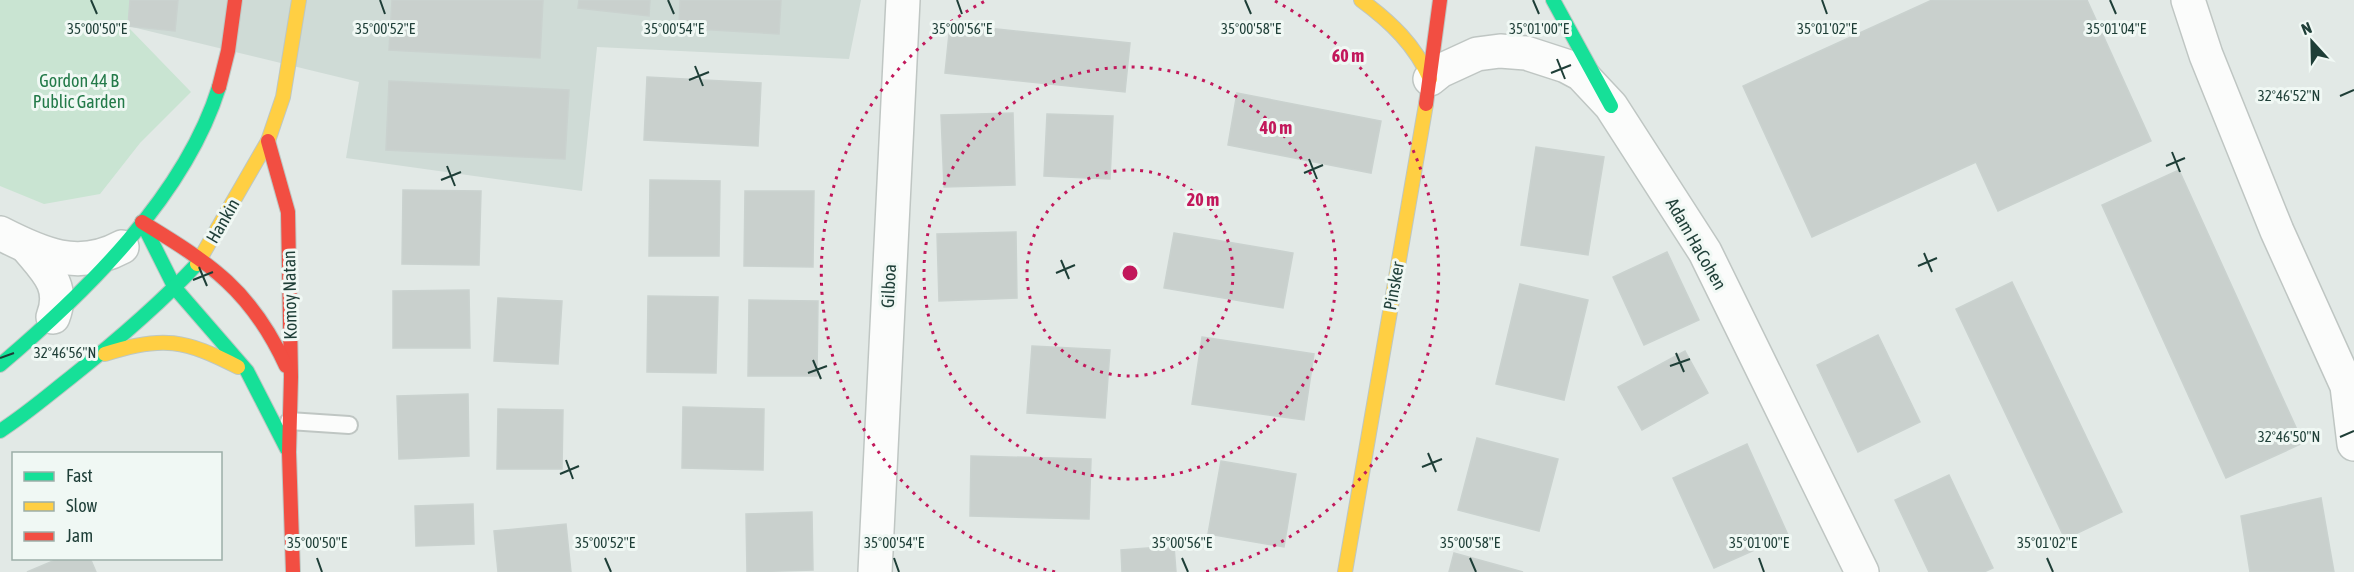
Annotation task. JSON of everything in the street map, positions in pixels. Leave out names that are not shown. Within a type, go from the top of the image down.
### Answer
[{"type":"street","points":[[0,365],[53,317],[132,235],[174,179],[202,132],[220,84],[232,37],[235,0]]},
{"type":"street","name":"Hankin","points":[[0,431],[16,421],[95,358],[175,288],[201,259],[268,141],[283,97],[299,0]]},
{"type":"street","name":"Gilboa","points":[[874,572],[903,0]]},
{"type":"street","points":[[1361,0],[1392,24],[1413,46],[1430,79]]},
{"type":"street","name":"Pinsker","points":[[1345,572],[1430,79],[1440,0]]},
{"type":"street","points":[[1553,0],[1611,106]]},
{"type":"street","points":[[2188,0],[2206,55],[2277,231],[2347,386],[2354,444]]},
{"type":"street","name":"Adam HaCohen","points":[[1430,79],[1440,71],[1477,54],[1500,51],[1527,53],[1566,66],[1581,74],[1611,106],[1704,252],[1862,572]]},
{"type":"street","name":"Komoy Natan","points":[[268,141],[288,212],[291,377],[288,452],[293,572]]},
{"type":"street","points":[[14,240],[63,258],[76,260],[100,257],[132,235]]},
{"type":"street","points":[[132,235],[201,259],[219,272],[268,327],[291,377]]},
{"type":"street","name":"Komoy Natan","points":[[132,235],[247,371],[288,452]]},
{"type":"street","points":[[14,240],[52,280],[58,304],[53,317]]},
{"type":"street","points":[[95,358],[130,346],[172,340],[204,351],[247,371]]},
{"type":"lane","points":[[290,421],[349,425]]},
{"type":"shaded area","points":[[130,0],[861,0],[849,59],[597,47],[582,191],[346,158],[359,82],[128,26]]},
{"type":"green space","name":"Gordon 44 B Public Garden","points":[[0,0],[130,0],[128,27],[191,92],[140,143],[100,194],[44,204],[0,186]]},
{"type":"building","points":[[130,0],[178,0],[175,31],[128,26]]},
{"type":"building","points":[[392,0],[543,0],[540,58],[389,50]]},
{"type":"building","points":[[579,0],[650,0],[649,16],[578,8]]},
{"type":"building","points":[[680,0],[781,0],[779,34],[679,28]]},
{"type":"building","points":[[1932,0],[2087,0],[2151,141],[1998,211],[1976,162],[1812,237],[1743,86]]},
{"type":"building","points":[[950,24],[1130,43],[1125,92],[945,73]]},
{"type":"building","points":[[647,77],[761,83],[758,146],[644,140]]},
{"type":"building","points":[[389,81],[569,90],[565,159],[386,150]]},
{"type":"building","points":[[1237,93],[1381,121],[1371,173],[1228,145]]},
{"type":"building","points":[[1013,113],[1015,185],[944,187],[941,115]]},
{"type":"building","points":[[1047,114],[1113,116],[1110,179],[1044,176]]},
{"type":"building","points":[[1536,147],[1604,157],[1588,255],[1521,245]]},
{"type":"building","points":[[2179,170],[2303,443],[2226,478],[2102,205]]},
{"type":"building","points":[[650,180],[720,181],[719,256],[649,256]]},
{"type":"building","points":[[403,190],[481,191],[479,265],[402,264]]},
{"type":"building","points":[[745,191],[814,191],[813,267],[744,266]]},
{"type":"building","points":[[1016,232],[1017,298],[939,301],[937,234]]},
{"type":"building","points":[[1174,233],[1293,253],[1283,308],[1164,288]]},
{"type":"building","points":[[1667,252],[1699,320],[1644,345],[1613,277]]},
{"type":"building","points":[[2012,282],[2122,512],[2065,539],[1956,309]]},
{"type":"building","points":[[1520,284],[1588,300],[1564,400],[1496,384]]},
{"type":"building","points":[[469,290],[470,348],[393,348],[393,291]]},
{"type":"building","points":[[648,296],[718,297],[716,373],[647,372]]},
{"type":"building","points":[[498,298],[562,301],[558,364],[494,361]]},
{"type":"building","points":[[749,300],[818,301],[817,376],[748,376]]},
{"type":"building","points":[[1878,335],[1920,422],[1858,452],[1817,365]]},
{"type":"building","points":[[1202,337],[1314,354],[1304,420],[1192,404]]},
{"type":"building","points":[[1032,346],[1110,350],[1105,418],[1027,413]]},
{"type":"building","points":[[1685,351],[1708,393],[1642,430],[1618,387]]},
{"type":"building","points":[[468,394],[469,456],[399,459],[397,396]]},
{"type":"building","points":[[683,407],[764,409],[763,470],[682,468]]},
{"type":"building","points":[[498,409],[563,410],[562,469],[497,469]]},
{"type":"building","points":[[1477,438],[1558,459],[1539,531],[1458,510]]},
{"type":"building","points":[[1747,444],[1788,535],[1714,568],[1673,478]]},
{"type":"building","points":[[971,456],[1091,459],[1089,519],[970,516]]},
{"type":"building","points":[[1221,461],[1296,474],[1284,547],[1208,534]]},
{"type":"building","points":[[1949,475],[1993,568],[1984,572],[1929,572],[1895,500]]},
{"type":"building","points":[[2321,498],[2334,572],[2250,572],[2241,516]]},
{"type":"building","points":[[473,504],[474,544],[416,546],[415,506]]},
{"type":"building","points":[[812,512],[813,570],[747,572],[746,514]]},
{"type":"building","points":[[566,524],[571,572],[498,572],[494,531]]},
{"type":"building","points":[[1174,546],[1176,572],[1122,572],[1121,550]]},
{"type":"building","points":[[1454,553],[1523,572],[1449,572]]},
{"type":"building","points":[[55,560],[91,560],[96,572],[27,572]]},
{"type":"traffic: fast","points":[[1553,0],[1611,106]]},
{"type":"traffic: fast","points":[[0,365],[66,306],[129,240],[183,166],[203,127],[219,87]]},
{"type":"traffic: fast","points":[[142,222],[175,288],[247,371],[287,449]]},
{"type":"traffic: fast","points":[[0,431],[119,338],[167,295],[197,264]]},
{"type":"traffic: slow","points":[[197,264],[268,141],[283,97],[299,0]]},
{"type":"traffic: slow","points":[[1361,0],[1401,35],[1417,55],[1430,79]]},
{"type":"traffic: slow","points":[[1345,572],[1426,104]]},
{"type":"traffic: slow","points":[[105,354],[143,344],[173,343],[203,351],[238,367]]},
{"type":"traffic: jam","points":[[219,87],[228,51],[235,0]]},
{"type":"traffic: jam","points":[[1426,104],[1440,0]]},
{"type":"traffic: jam","points":[[268,141],[288,212],[291,377],[289,452],[293,572]]},
{"type":"traffic: jam","points":[[142,222],[189,252],[227,281],[258,317],[286,366]]}]
